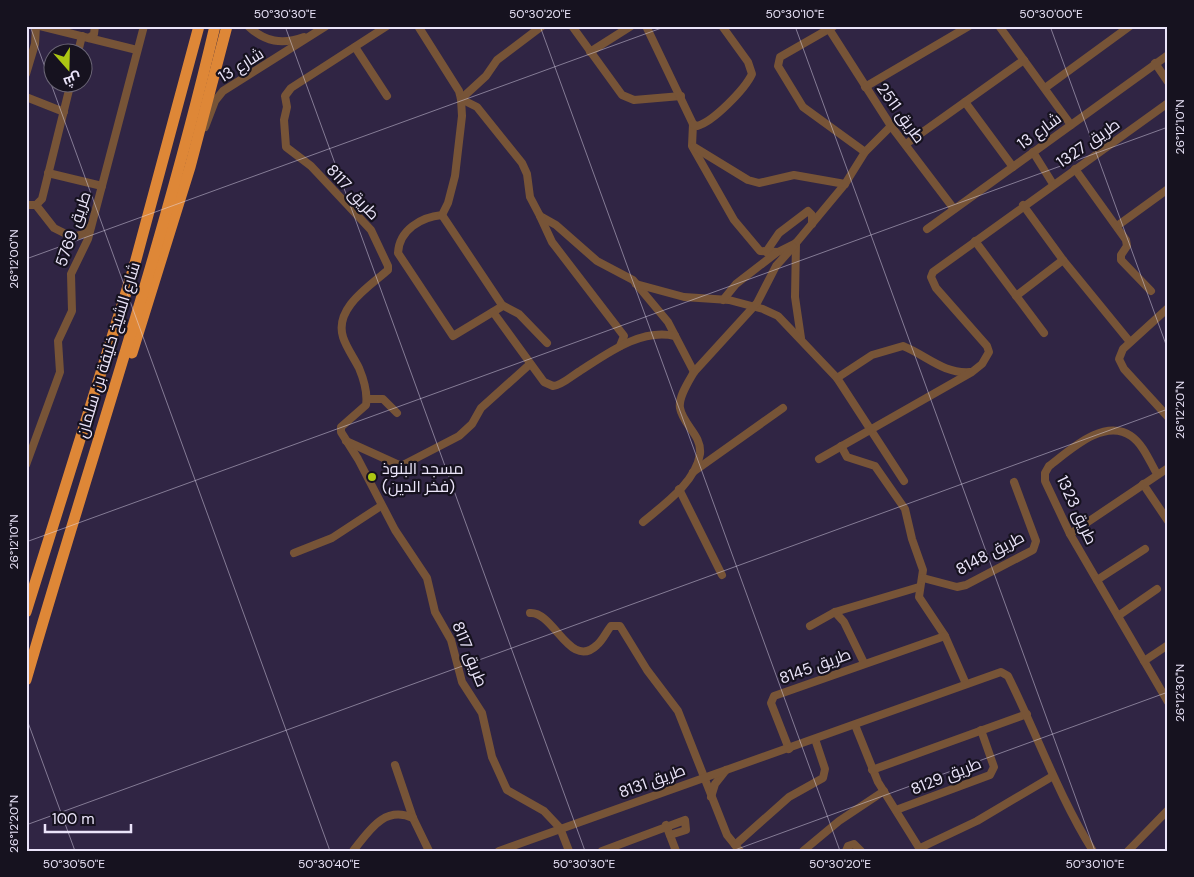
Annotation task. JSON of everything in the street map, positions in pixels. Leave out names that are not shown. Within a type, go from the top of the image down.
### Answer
[{"type":"highway","name":"شارع الشيخ خليفة بن سلمان","points":[[26,612],[134,267],[199,26]]},
{"type":"highway","name":"شارع الشيخ خليفة بن سلمان","points":[[26,680],[192,122],[215,26]]},
{"type":"highway","points":[[93,458],[129,362],[190,167],[227,26]]},
{"type":"street","points":[[26,74],[35,44],[36,26]]},
{"type":"street","points":[[40,26],[138,50]]},
{"type":"street","points":[[83,42],[85,37],[94,34],[95,26]]},
{"type":"street","name":"طريق 5769","points":[[26,465],[60,372],[58,341],[72,311],[71,274],[91,226],[144,26]]},
{"type":"street","name":"شارع 13","points":[[248,26],[258,36],[271,41],[284,42],[318,32]]},
{"type":"street","name":"شارع 13","points":[[190,167],[215,101],[223,91],[326,26]]},
{"type":"street","points":[[387,26],[355,47],[387,96]]},
{"type":"street","points":[[418,26],[459,91],[461,99],[462,116],[455,176],[448,203],[442,215]]},
{"type":"street","points":[[461,99],[486,76],[497,60],[542,26]]},
{"type":"street","points":[[572,26],[617,90],[628,98],[641,100],[681,96]]},
{"type":"street","points":[[590,52],[631,26]]},
{"type":"street","points":[[646,26],[693,124],[692,146],[734,220],[760,251],[778,252]]},
{"type":"street","points":[[693,124],[697,126],[706,122],[736,96],[752,74],[748,62],[722,26]]},
{"type":"street","points":[[865,87],[968,26]]},
{"type":"street","points":[[1010,26],[1001,29],[1071,125]]},
{"type":"street","points":[[1045,88],[1130,26]]},
{"type":"street","name":"طريق 2511","points":[[865,152],[803,107],[778,66],[780,57],[832,28],[865,87],[891,126],[954,209]]},
{"type":"street","name":"طريق 8117","points":[[355,47],[291,88],[285,96],[287,107],[284,120],[286,147],[311,166],[371,230],[386,263]]},
{"type":"street","name":"شارع 13","points":[[927,229],[1168,55]]},
{"type":"street","points":[[906,144],[1024,60]]},
{"type":"street","points":[[1155,63],[1168,82]]},
{"type":"street","points":[[26,205],[36,205],[42,199],[69,92]]},
{"type":"street","points":[[26,97],[64,112]]},
{"type":"street","points":[[461,99],[477,108],[522,163],[527,174],[530,197],[552,242],[624,336],[620,346]]},
{"type":"street","points":[[965,102],[1013,167]]},
{"type":"street","name":"طريق 1327","points":[[972,372],[987,358],[989,352],[987,346],[936,288],[931,277],[933,272],[1168,103]]},
{"type":"street","points":[[643,522],[679,489],[691,473],[700,454],[696,434],[680,408],[680,402],[694,372],[753,308],[776,266],[845,184],[865,152],[891,126]]},
{"type":"street","points":[[692,146],[748,180],[759,183],[794,175],[845,184]]},
{"type":"street","points":[[1033,152],[1053,184]]},
{"type":"street","points":[[1075,169],[1127,243],[1121,255],[1121,260],[1151,291]]},
{"type":"street","points":[[48,173],[102,186]]},
{"type":"street","points":[[1116,226],[1168,189]]},
{"type":"street","points":[[36,205],[54,228],[72,237],[83,234],[91,226]]},
{"type":"street","points":[[1023,206],[1063,260],[1130,342]]},
{"type":"street","points":[[766,252],[779,233],[808,211],[812,215],[812,224]]},
{"type":"street","points":[[442,215],[428,216],[414,224],[398,244],[398,253],[453,336],[502,305]]},
{"type":"street","points":[[442,215],[502,305],[519,314],[547,343]]},
{"type":"street","points":[[540,216],[556,225],[597,261],[608,268],[622,273],[636,284],[668,322],[694,372]]},
{"type":"street","points":[[975,241],[1044,333]]},
{"type":"street","points":[[723,300],[736,284],[778,252],[796,244]]},
{"type":"street","points":[[796,244],[795,297],[801,339]]},
{"type":"street","points":[[398,253],[386,263],[388,270],[358,295],[341,326],[343,337],[365,381],[367,399],[366,405],[341,427],[341,432],[346,441],[398,465],[403,465],[459,436],[472,424],[481,408],[530,364]]},
{"type":"street","points":[[1016,296],[1063,260]]},
{"type":"street","points":[[636,284],[684,297],[723,300],[763,309],[778,316],[838,378],[904,481]]},
{"type":"street","points":[[1168,308],[1130,342],[1120,354],[1120,365],[1168,417]]},
{"type":"street","points":[[493,312],[544,382],[553,386],[558,385],[620,346],[651,334],[661,333],[675,336]]},
{"type":"street","points":[[838,378],[872,355],[903,346],[948,370],[960,373],[972,372]]},
{"type":"street","points":[[819,460],[871,428],[972,372]]},
{"type":"street","points":[[367,399],[383,400],[396,412]]},
{"type":"street","points":[[691,473],[783,408]]},
{"type":"street","name":"طريق 1323","points":[[1157,474],[1132,436],[1112,430],[1092,436],[1055,462],[1045,473],[1045,481],[1070,534],[1168,702]]},
{"type":"street","name":"طريق 8117","points":[[346,441],[358,459],[381,506],[404,545],[413,558],[422,566],[427,578],[435,612],[452,640],[462,682],[482,712],[492,757],[507,790],[544,811],[560,828],[569,851]]},
{"type":"street","points":[[841,446],[847,457],[875,466],[905,509],[912,539],[923,570],[923,578],[919,587],[921,601],[946,636],[966,684]]},
{"type":"street","points":[[1070,534],[1168,468]]},
{"type":"street","name":"طريق 8148","points":[[923,578],[957,587],[966,585],[1033,550],[1036,541],[1014,482]]},
{"type":"street","points":[[1143,484],[1168,521]]},
{"type":"street","points":[[679,489],[722,575]]},
{"type":"street","points":[[294,553],[332,538],[381,506]]},
{"type":"street","points":[[1097,580],[1145,549]]},
{"type":"street","points":[[810,626],[835,612],[919,587]]},
{"type":"street","points":[[1118,616],[1157,589]]},
{"type":"street","name":"طريق 8145","points":[[835,612],[844,622],[864,663]]},
{"type":"street","points":[[530,613],[540,615],[573,648],[582,652],[597,646],[611,626],[620,626],[647,670],[678,711],[727,835],[737,848],[789,796],[823,778],[825,769],[815,740]]},
{"type":"street","name":"طريق 8145","points":[[789,749],[771,703],[772,698],[864,663],[946,636]]},
{"type":"street","points":[[1144,661],[1168,646]]},
{"type":"street","name":"طريق 8131","points":[[499,851],[703,777],[815,740],[1001,672],[1006,674],[1027,714]]},
{"type":"street","points":[[1027,714],[1062,798],[1093,851]]},
{"type":"street","name":"طريق 8129","points":[[872,770],[1027,714]]},
{"type":"street","name":"طريق 8129","points":[[855,725],[872,770],[921,849]]},
{"type":"street","name":"طريق 8129","points":[[896,810],[990,775],[994,767],[981,730]]},
{"type":"street","points":[[395,765],[413,818],[429,851]]},
{"type":"street","points":[[711,797],[715,784],[728,769]]},
{"type":"street","points":[[921,849],[977,821],[1053,776]]},
{"type":"street","points":[[803,851],[846,816],[884,791]]},
{"type":"street","points":[[1128,851],[1168,810]]},
{"type":"street","points":[[353,851],[380,819],[396,814],[413,818]]},
{"type":"street","points":[[602,851],[621,847],[682,819],[685,821],[686,830],[670,835]]},
{"type":"street","points":[[666,825],[676,851]]},
{"type":"street","points":[[846,851],[848,846],[854,844],[861,851]]},
{"type":"place","name":"مسجد البنوذ (فخر الدين)","points":[[372,477]]}]
